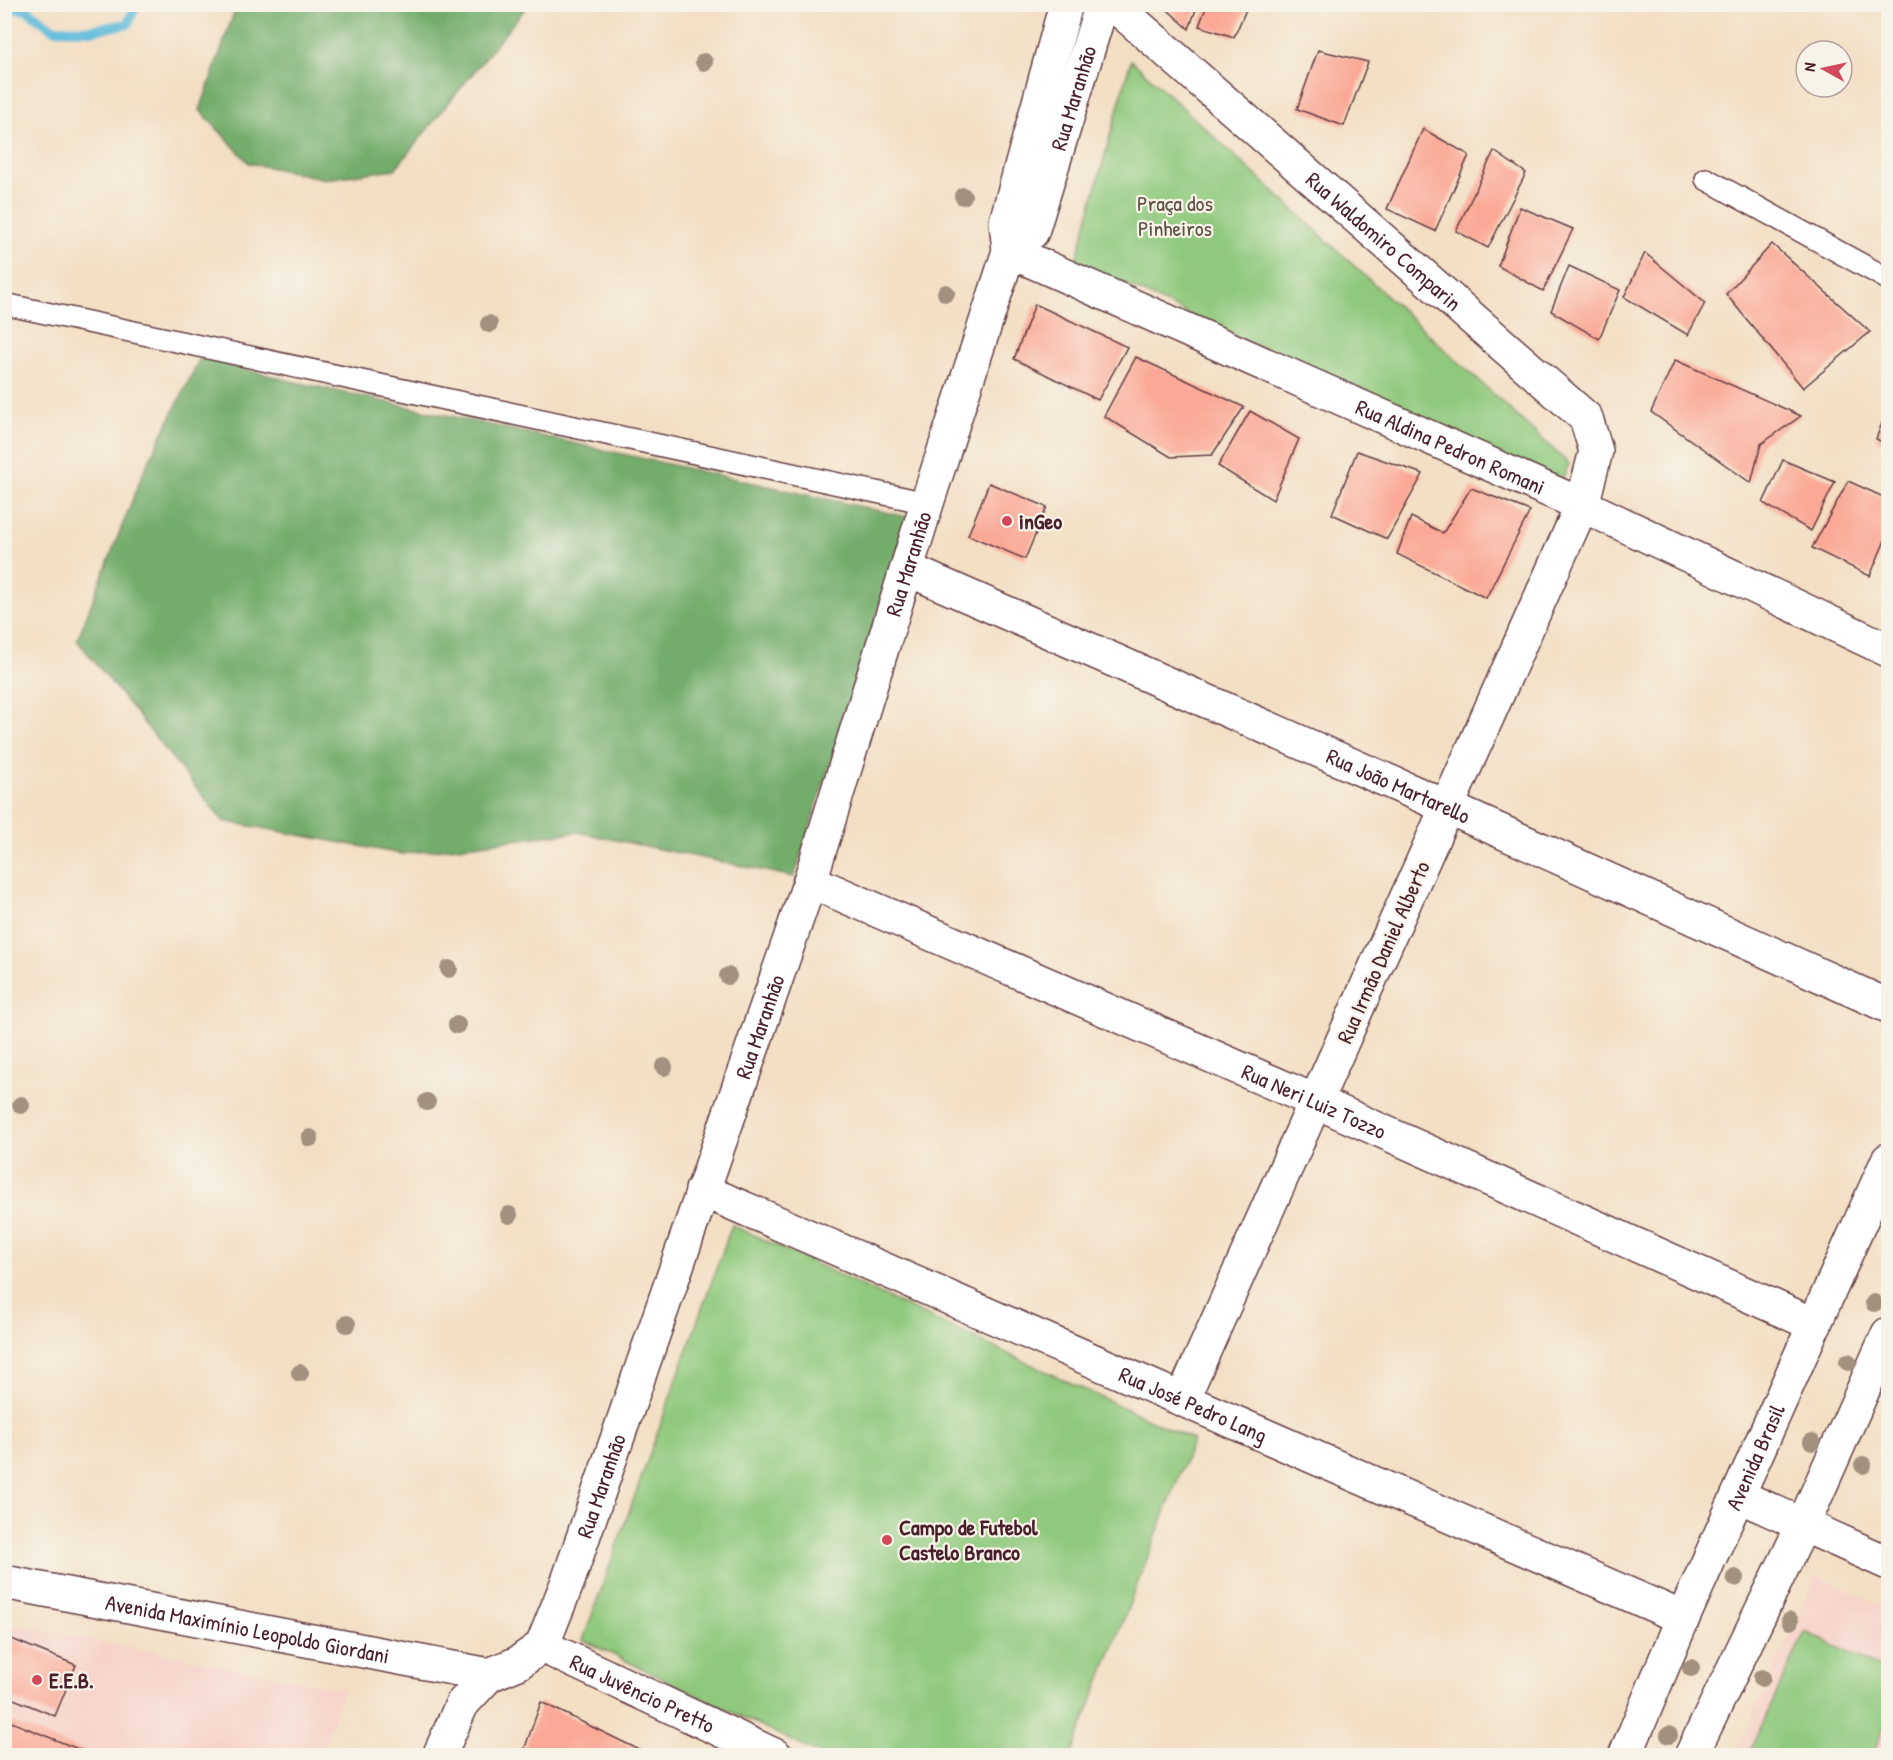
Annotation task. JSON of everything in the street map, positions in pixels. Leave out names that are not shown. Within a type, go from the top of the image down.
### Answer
[{"type":"street","name":"Rua Maranhão","points":[[542,1646],[591,1513],[810,881],[927,503],[1009,251],[1006,222],[1066,4]]},
{"type":"street","name":"Rua Maranhão","points":[[1009,251],[1032,232],[1102,4]]},
{"type":"street","name":"Rua Waldomiro Comparin","points":[[1113,4],[1586,418],[1596,451],[1582,506]]},
{"type":"street","name":"Rua Aldina Pedron Romani","points":[[1009,251],[1582,506],[1888,650]]},
{"type":"street","name":"Rua Irmão Daniel Alberto","points":[[1183,1398],[1582,506]]},
{"type":"street","name":"Rua João Martarello","points":[[907,569],[1447,807],[1888,1006]]},
{"type":"street","name":"Rua Neri Luiz Tozzo","points":[[810,881],[1317,1102],[1815,1325]]},
{"type":"street","name":"Avenida Brasil","points":[[1625,1755],[1683,1618],[1888,1160]]},
{"type":"street","name":"Rua José Pedro Lang","points":[[702,1190],[1683,1618]]},
{"type":"street","points":[[1691,1755],[1803,1525],[1888,1334]]},
{"type":"street","points":[[1739,1496],[1888,1563]]},
{"type":"street","name":"Avenida Maximínio Leopoldo Giordani","points":[[4,1581],[489,1675]]},
{"type":"street","points":[[439,1755],[462,1704],[489,1675],[518,1663],[542,1646]]},
{"type":"street","name":"Rua Juvêncio Pretto","points":[[542,1646],[776,1755]]},
{"type":"lane","points":[[1706,179],[1888,279]]},
{"type":"lane","points":[[4,304],[927,503]]},
{"type":"shaded area","points":[[1817,1576],[1888,1608],[1888,1755],[1734,1756]]},
{"type":"shaded area","points":[[4,1623],[343,1689],[321,1755],[5,1755]]},
{"type":"green space","points":[[237,4],[528,5],[395,169],[326,179],[249,163],[200,110]]},
{"type":"green space","name":"Praça dos Pinheiros","points":[[1131,60],[1569,464],[1558,488],[1076,261]]},
{"type":"green space","points":[[200,358],[291,381],[908,517],[794,877],[577,832],[402,854],[223,821],[77,640],[143,473]]},
{"type":"green space","name":"Campo de Futebol Castelo Branco","points":[[732,1225],[1193,1440],[1071,1755],[821,1755],[583,1640]]},
{"type":"green space","points":[[1805,1632],[1888,1671],[1888,1719],[1872,1755],[1748,1755]]},
{"type":"building","points":[[1161,4],[1198,4],[1189,29]]},
{"type":"building","points":[[1207,5],[1248,5],[1234,37],[1199,26]]},
{"type":"building","points":[[1318,50],[1368,62],[1344,126],[1297,109]]},
{"type":"building","points":[[1423,129],[1469,155],[1435,231],[1387,209]]},
{"type":"building","points":[[1494,151],[1526,173],[1488,248],[1456,231]]},
{"type":"building","points":[[1520,207],[1573,229],[1543,291],[1498,266]]},
{"type":"building","points":[[1772,244],[1870,332],[1803,388],[1726,294]]},
{"type":"building","points":[[1645,253],[1705,303],[1688,335],[1624,297]]},
{"type":"building","points":[[1569,266],[1620,290],[1599,339],[1551,311]]},
{"type":"building","points":[[1035,304],[1127,347],[1098,400],[1014,359]]},
{"type":"building","points":[[1136,357],[1244,407],[1212,455],[1171,457],[1104,416]]},
{"type":"building","points":[[1675,360],[1801,416],[1761,444],[1751,483],[1651,412]]},
{"type":"building","points":[[1888,407],[1888,445],[1876,439]]},
{"type":"building","points":[[1250,411],[1299,439],[1273,500],[1218,466]]},
{"type":"building","points":[[1357,451],[1423,474],[1387,539],[1332,514]]},
{"type":"building","points":[[1783,460],[1835,482],[1811,531],[1763,503]]},
{"type":"building","points":[[1848,481],[1888,499],[1888,533],[1870,576],[1812,548]]},
{"type":"building","name":"inGeo","points":[[989,483],[1047,507],[1025,559],[968,535]]},
{"type":"building","points":[[1471,488],[1530,511],[1486,598],[1397,554],[1411,517],[1443,533]]},
{"type":"building","name":"E.E.B.","points":[[4,1636],[76,1665],[55,1716],[4,1695]]},
{"type":"building","points":[[541,1702],[652,1756],[522,1756]]},
{"type":"building","name":"E.E.B.","points":[[4,1719],[93,1755],[93,1756],[4,1756]]},
{"type":"waterway","points":[[4,7],[27,10],[53,29],[91,30],[128,24],[136,4]]},
{"type":"place","name":"inGeo","points":[[1007,521]]},
{"type":"place","name":"Campo de Futebol Castelo Branco","points":[[887,1540]]},
{"type":"place","name":"E.E.B.","points":[[37,1680]]}]
